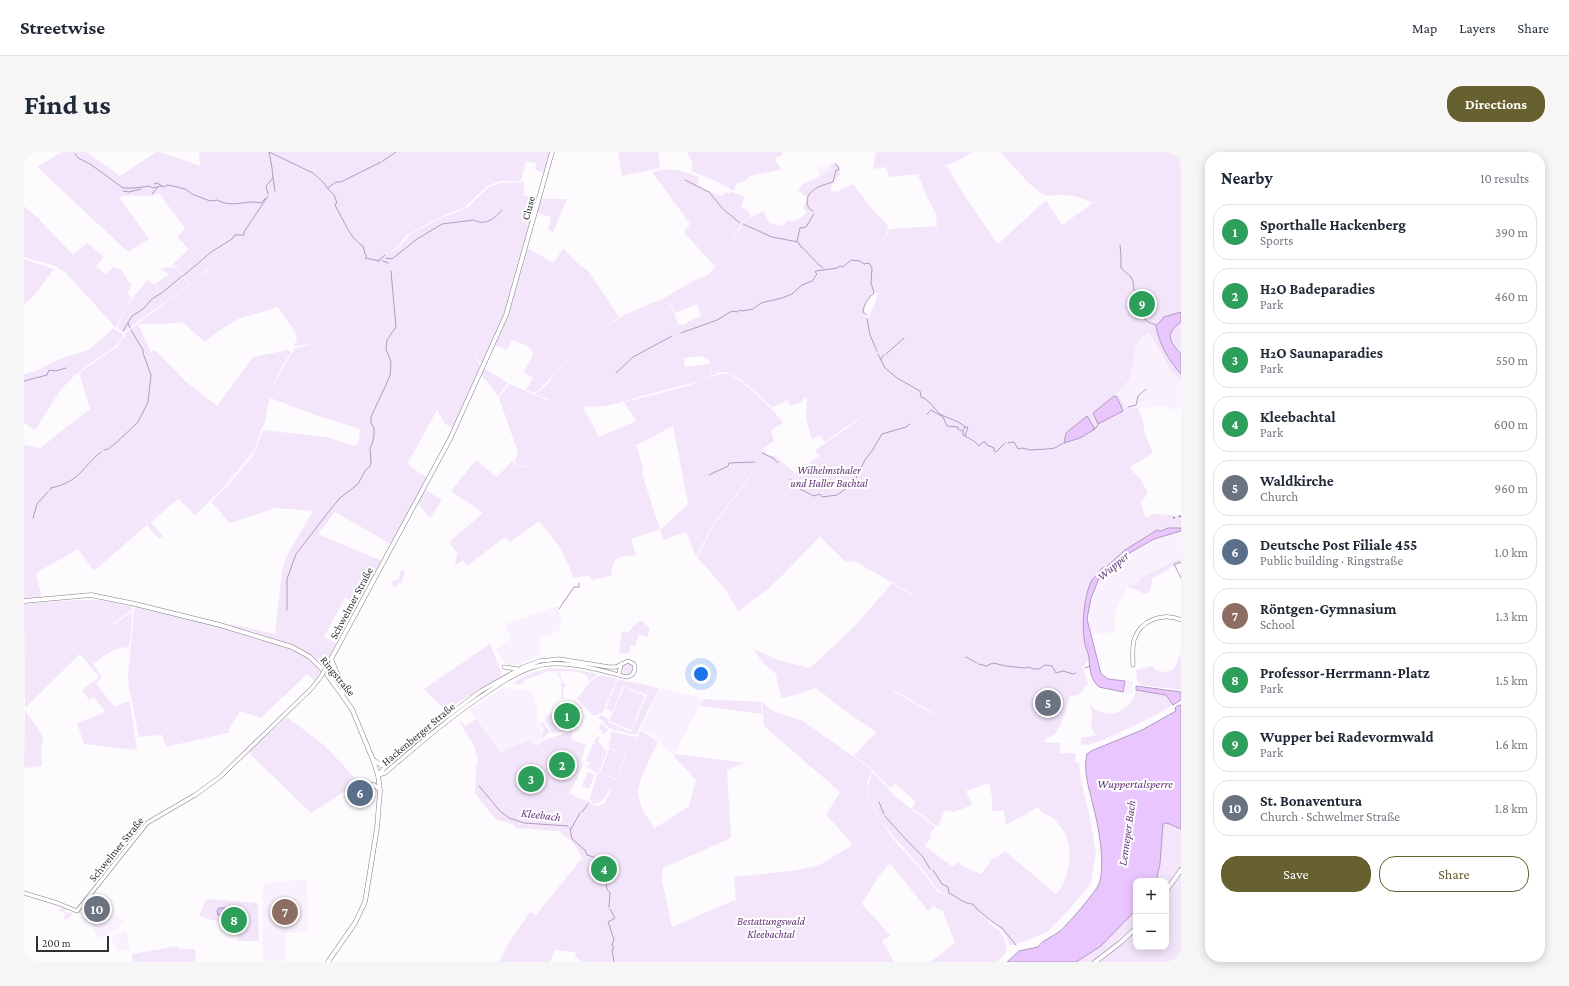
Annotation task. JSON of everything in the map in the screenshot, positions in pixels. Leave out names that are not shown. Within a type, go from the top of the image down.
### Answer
[{"type":"main road","name":"Cluse","points":[[526,247],[552,152]]},
{"type":"main road","name":"Schwelmer Straße","points":[[331,659],[456,427],[506,315],[526,247]]},
{"type":"main road","name":"Ringstraße","points":[[24,601],[100,596],[228,627],[300,651],[319,665],[343,694],[352,709],[373,760],[378,775],[380,791],[377,828],[365,902],[355,923],[328,962]]},
{"type":"main road","points":[[331,659],[343,688],[343,694]]},
{"type":"main road","points":[[373,760],[381,765],[388,764]]},
{"type":"main road","points":[[367,784],[374,785],[380,791]]},
{"type":"main road","points":[[1169,887],[1181,870]]},
{"type":"main road","points":[[1095,962],[1133,931]]},
{"type":"street","points":[[1133,666],[1133,643],[1136,634],[1142,626],[1150,620],[1161,617],[1173,617],[1181,620]]},
{"type":"street","name":"Schwelmer Straße","points":[[24,893],[77,911],[147,822],[194,795],[220,777],[312,688],[322,675],[331,659]]},
{"type":"street","name":"Hackenberger Straße","points":[[378,775],[388,764],[446,719],[518,669],[535,662],[550,660],[573,661],[609,667],[626,661],[631,662],[635,666],[635,671],[629,676],[574,665],[554,664],[536,666],[507,677]]},
{"type":"street","points":[[619,674],[621,664]]},
{"type":"street","points":[[504,667],[518,669]]},
{"type":"street","name":"Hackenberger Straße","points":[[378,775],[385,773],[446,719]]},
{"type":"shaded area","points":[[831,165],[832,171],[820,177],[818,167]]},
{"type":"shaded area","points":[[1149,333],[1162,359],[1181,381],[1181,408],[1175,410],[1162,406],[1129,409],[1124,406],[1117,393],[1120,388],[1127,383],[1132,370],[1135,347],[1141,336]]},
{"type":"shaded area","points":[[1181,531],[1181,559],[1151,572],[1134,586],[1129,584],[1114,614],[1115,632],[1090,635],[1087,619],[1089,604],[1093,590],[1099,578],[1131,552],[1154,539]]},
{"type":"shaded area","points":[[557,606],[562,624],[559,631],[539,638],[540,656],[513,666],[506,664],[496,649],[511,638],[505,624]]},
{"type":"shaded area","points":[[1125,680],[1133,681],[1132,694],[1123,693]]},
{"type":"shaded area","points":[[504,687],[516,691],[526,689],[529,690],[534,698],[539,713],[537,718],[543,739],[536,745],[530,740],[500,752],[469,710]]},
{"type":"shaded area","points":[[660,688],[703,699],[673,756],[652,734],[640,731]]},
{"type":"shaded area","points":[[307,879],[308,932],[285,933],[285,961],[262,961],[263,885],[267,883]]},
{"type":"shaded area","points":[[108,915],[117,915],[124,921],[118,924],[120,928],[98,939],[91,921]]},
{"type":"shaded area","points":[[125,930],[130,940],[127,941],[131,950],[117,951],[111,937]]},
{"type":"green space","points":[[62,152],[87,152],[120,176],[156,152],[160,152],[200,166],[199,152],[551,152],[546,173],[535,170],[536,163],[526,161],[521,181],[500,181],[487,186],[464,208],[445,215],[407,235],[395,249],[388,254],[397,249],[411,234],[443,217],[467,208],[489,187],[500,183],[524,182],[524,196],[539,196],[509,305],[483,366],[476,358],[473,349],[462,340],[473,350],[475,358],[482,367],[454,429],[445,424],[437,410],[408,463],[411,467],[428,478],[392,545],[335,512],[318,534],[382,561],[359,605],[345,598],[324,637],[338,644],[323,668],[314,659],[292,646],[229,626],[230,624],[275,634],[282,572],[286,557],[313,511],[275,508],[230,523],[211,502],[253,456],[263,430],[326,437],[356,446],[359,439],[360,430],[358,428],[270,398],[270,396],[264,425],[254,451],[223,488],[195,515],[178,499],[151,522],[163,536],[159,539],[147,525],[94,571],[78,549],[36,573],[42,598],[24,599],[24,445],[40,448],[90,409],[79,373],[117,347],[127,332],[190,284],[176,267],[172,265],[189,249],[178,238],[178,235],[185,229],[159,193],[149,196],[130,195],[119,197],[149,239],[128,252],[37,167]],"holes":[[[209,269],[194,281],[206,270]],[[278,307],[295,332],[297,338],[294,346],[311,344],[294,349],[280,373],[271,393],[279,372],[291,352],[288,350],[253,357],[217,406],[185,381],[155,350],[151,352],[138,324],[165,324],[182,322],[205,342],[220,330],[238,319]]]},
{"type":"green space","points":[[618,152],[658,152],[660,168],[622,176]]},
{"type":"green space","points":[[687,152],[783,153],[782,156],[776,157],[775,160],[781,168],[780,170],[750,176],[745,181],[736,184],[734,191],[716,181],[691,171],[693,164]]},
{"type":"green space","points":[[876,152],[973,152],[957,161],[927,173],[889,177],[886,167],[874,169],[873,167]]},
{"type":"green space","points":[[1000,152],[1181,152],[1181,381],[1170,370],[1149,333],[1143,336],[1136,344],[1135,355],[1129,378],[1127,383],[1117,393],[1126,408],[1138,408],[1144,424],[1144,431],[1153,453],[1129,468],[1140,478],[1148,493],[1140,504],[1142,505],[1145,517],[1148,518],[1153,514],[1175,516],[1181,514],[1181,528],[1157,530],[1122,552],[1101,570],[1093,580],[1086,598],[1084,613],[1084,637],[1090,658],[1083,667],[1088,684],[1078,695],[1070,696],[1062,722],[1057,731],[1044,742],[1060,743],[1060,753],[1076,753],[1075,762],[1079,763],[1096,853],[1091,883],[1068,911],[1047,932],[1015,945],[1010,945],[1002,930],[987,920],[1001,933],[1006,941],[1006,950],[997,962],[930,962],[955,943],[944,915],[944,911],[939,910],[934,906],[928,911],[890,863],[878,877],[862,904],[891,936],[882,940],[894,962],[582,962],[576,957],[575,952],[555,950],[550,962],[499,962],[508,944],[530,912],[536,915],[578,862],[583,859],[574,844],[559,831],[515,828],[514,825],[495,819],[475,793],[476,767],[478,759],[474,746],[460,723],[459,718],[465,726],[476,719],[500,752],[530,740],[536,746],[544,740],[572,731],[572,740],[586,745],[581,761],[584,762],[577,779],[569,792],[574,796],[590,802],[593,805],[598,806],[605,803],[612,787],[601,802],[593,804],[590,798],[605,748],[607,750],[599,773],[616,780],[626,755],[609,748],[608,750],[611,736],[610,731],[637,737],[632,753],[640,731],[649,735],[658,742],[643,774],[638,792],[644,811],[655,828],[689,806],[696,780],[674,757],[676,754],[745,763],[727,771],[731,838],[663,868],[662,880],[672,927],[735,900],[736,903],[734,877],[791,871],[818,866],[851,846],[851,842],[826,815],[840,792],[764,726],[762,702],[770,709],[778,713],[803,721],[871,769],[872,771],[867,782],[868,796],[870,800],[868,787],[873,772],[897,798],[935,827],[929,836],[931,838],[925,846],[953,867],[958,862],[964,867],[981,874],[993,858],[995,859],[1005,851],[1056,894],[1064,882],[1070,852],[1067,838],[1063,831],[1053,818],[1041,811],[1038,807],[1006,825],[1004,811],[992,811],[992,798],[989,783],[966,791],[972,805],[954,812],[945,810],[938,826],[935,825],[912,808],[916,802],[895,784],[890,788],[870,767],[854,756],[868,740],[877,733],[817,690],[817,687],[800,694],[781,698],[776,674],[764,664],[752,648],[778,660],[810,668],[857,624],[892,583],[913,596],[914,595],[854,561],[845,561],[820,537],[823,533],[768,589],[738,611],[725,589],[697,557],[713,526],[744,486],[757,463],[743,486],[712,526],[696,556],[686,532],[663,540],[659,530],[631,539],[636,555],[624,556],[617,559],[613,565],[611,576],[592,580],[590,576],[573,578],[563,554],[539,521],[510,542],[505,537],[467,566],[463,560],[456,565],[458,554],[449,542],[483,513],[451,491],[476,460],[497,477],[513,460],[514,464],[556,476],[514,462],[518,453],[499,398],[509,384],[547,400],[558,402],[535,394],[544,387],[573,355],[538,391],[534,393],[526,390],[533,378],[523,372],[533,355],[530,349],[525,345],[512,340],[507,350],[494,345],[511,306],[527,248],[554,263],[563,248],[575,261],[588,271],[619,317],[604,329],[624,315],[666,297],[695,280],[708,275],[715,267],[684,232],[690,224],[652,172],[665,170],[681,171],[699,177],[697,186],[721,196],[726,192],[729,194],[730,191],[744,197],[741,207],[748,210],[751,217],[742,222],[733,241],[719,261],[733,242],[743,222],[763,211],[770,223],[780,226],[784,225],[787,220],[791,222],[804,216],[807,211],[803,208],[808,199],[798,190],[802,185],[831,170],[830,164],[838,166],[841,174],[832,183],[831,191],[836,192],[853,184],[873,210],[888,225],[887,233],[876,247],[888,233],[889,229],[937,226],[936,214],[918,175],[947,166],[966,198],[998,244],[1046,200],[1062,225],[1093,203],[1075,196],[1045,195],[1034,188]],"holes":[[[873,292],[878,293],[873,309],[867,318],[864,312],[867,300]],[[666,297],[676,313],[697,304],[701,316],[687,322],[687,324],[678,325],[675,314]],[[701,356],[710,361],[711,376],[720,372],[729,373],[735,376],[749,386],[772,408],[787,400],[790,406],[800,403],[804,398],[807,398],[806,419],[812,440],[820,435],[825,442],[844,428],[866,415],[817,449],[815,451],[819,456],[795,473],[775,456],[767,455],[765,449],[760,454],[765,447],[774,441],[771,430],[783,423],[757,395],[740,381],[728,374],[718,375],[687,386],[624,402],[636,421],[599,437],[583,407],[577,406],[586,407],[616,404],[710,377],[710,364],[685,367],[684,358]],[[1114,396],[1118,397],[1123,411],[1098,424],[1093,413]],[[1087,416],[1072,441],[1064,443],[1066,433]],[[673,426],[688,504],[660,530],[642,473],[643,468],[637,446],[635,446]],[[894,690],[938,717],[893,691]],[[881,820],[922,868],[937,889],[977,911],[937,891],[918,866],[898,845]]]},
{"type":"green space","points":[[541,199],[567,199],[553,232],[548,230],[551,217],[537,213]]},
{"type":"green space","points":[[24,206],[39,219],[73,255],[58,267],[24,257]]},
{"type":"green space","points":[[87,243],[104,257],[96,266],[105,274],[114,267],[120,269],[127,278],[126,280],[132,285],[127,294],[132,297],[127,304],[116,328],[66,273],[58,268]]},
{"type":"green space","points":[[24,259],[54,269],[33,297],[24,304]]},
{"type":"green space","points":[[173,267],[178,270],[189,284],[124,332],[118,329],[127,305],[148,279],[154,285],[169,274],[160,269],[161,268]]},
{"type":"green space","points":[[113,328],[123,334],[122,339],[114,348],[77,373],[69,381],[57,396],[35,430],[24,423],[24,374],[36,371],[57,360],[88,350]]},
{"type":"green space","points":[[484,368],[508,383],[498,397],[488,382],[481,375]]},
{"type":"green space","points":[[424,489],[442,500],[430,518],[417,502]]},
{"type":"green space","points":[[1181,559],[1181,564],[1172,567],[1152,579],[1151,588],[1148,594],[1142,593],[1128,586],[1129,584],[1134,586],[1140,578]]},
{"type":"green space","points":[[404,569],[402,583],[393,587],[392,581],[399,579],[400,572]]},
{"type":"green space","points":[[74,600],[101,600],[132,607],[132,610],[112,624],[113,625],[132,612],[129,647],[114,650],[93,664],[102,677],[96,683],[114,707],[129,701],[137,750],[84,744],[77,723],[105,711],[94,697],[89,700],[82,690],[99,677],[80,654],[25,708],[24,604]]},
{"type":"green space","points":[[136,606],[226,628],[294,649],[308,657],[322,669],[315,681],[307,674],[261,718],[240,711],[228,731],[231,732],[166,747],[162,735],[139,737],[128,677],[134,611]]},
{"type":"green space","points":[[640,620],[650,628],[647,637],[639,634],[635,646],[630,646],[629,653],[619,653],[622,631],[627,633]]},
{"type":"green space","points":[[490,644],[501,671],[499,678],[451,707],[442,707],[424,689]]},
{"type":"green space","points":[[1181,653],[1181,690],[1141,685],[1137,681],[1136,670],[1152,666],[1157,671],[1166,672],[1174,669]]},
{"type":"green space","points":[[626,663],[630,663],[634,669],[630,675],[626,675],[622,671],[622,667]]},
{"type":"green space","points":[[550,668],[571,669],[597,674],[588,682],[588,677],[584,674],[569,671],[548,671],[523,681],[524,683],[518,685],[514,682],[534,672]]},
{"type":"green space","points":[[555,673],[562,673],[560,675],[564,684],[566,684],[564,687],[564,699],[559,699],[561,698],[562,686],[560,686],[560,684],[562,683],[558,674]]},
{"type":"green space","points":[[601,675],[617,679],[604,710],[594,716],[577,698],[593,679]]},
{"type":"green space","points":[[618,679],[659,688],[636,735],[618,731],[619,729],[617,728],[617,731],[609,728],[602,721],[602,719],[601,720],[598,718],[603,714],[603,716],[609,719],[608,722],[631,732],[647,695],[623,686],[612,712],[606,709]]},
{"type":"green space","points":[[624,687],[645,696],[631,730],[609,721]]},
{"type":"green space","points":[[1136,690],[1166,695],[1173,705],[1113,736],[1082,745],[1080,742],[1082,741],[1081,738],[1096,735],[1091,728],[1092,713],[1089,704],[1095,710],[1102,713],[1110,714],[1117,712],[1129,704]]},
{"type":"green space","points":[[704,699],[761,702],[762,714],[700,706]]},
{"type":"green space","points":[[574,701],[583,708],[578,710],[574,705],[559,709],[560,711],[558,710],[558,708]]},
{"type":"green space","points":[[25,710],[43,738],[41,747],[42,766],[24,768]]},
{"type":"green space","points":[[554,713],[557,714],[551,717],[555,723],[562,722],[556,725],[558,731],[564,730],[553,734],[545,720],[546,716]]},
{"type":"green space","points":[[287,717],[325,746],[359,782],[311,813],[250,754],[251,750]]},
{"type":"green space","points":[[541,722],[543,722],[550,732],[543,739],[542,733],[544,728],[540,725]]},
{"type":"green space","points":[[601,723],[608,729],[607,732],[602,733],[602,730],[598,729]]},
{"type":"green space","points":[[433,729],[385,772],[384,770]]},
{"type":"green space","points":[[599,736],[598,741],[604,747],[598,772],[596,773],[584,765],[589,766],[590,763],[586,761],[593,744],[595,744],[594,741]]},
{"type":"green space","points":[[609,749],[625,755],[616,779],[600,773]]},
{"type":"green space","points":[[588,772],[595,775],[589,789],[582,786]]},
{"type":"green space","points":[[1163,823],[1167,823],[1181,829],[1181,866],[1169,884],[1169,878],[1157,878],[1160,864]]},
{"type":"green space","points":[[1181,873],[1181,962],[1098,962],[1133,933],[1133,950],[1169,950],[1169,890]]},
{"type":"green space","points":[[206,899],[258,903],[259,941],[238,941],[238,925],[235,922],[211,920],[199,916]]},
{"type":"green space","points":[[62,907],[67,910],[64,911],[70,913],[73,912],[70,918],[63,920],[65,913],[57,910],[61,910]]},
{"type":"green space","points":[[1133,913],[1133,928],[1107,952],[1092,962],[1076,962],[1101,946]]},
{"type":"green space","points":[[178,946],[179,949],[195,949],[196,962],[132,962],[132,954]]},
{"type":"water","points":[[1181,312],[1181,322],[1172,330],[1170,338],[1174,346],[1181,354],[1181,374],[1172,364],[1165,352],[1159,339],[1156,326],[1164,317]]},
{"type":"water","points":[[1114,396],[1117,397],[1123,411],[1098,424],[1093,413]]},
{"type":"water","points":[[1087,416],[1095,429],[1080,438],[1064,443],[1066,433]]},
{"type":"water","name":"Wupper","points":[[1168,528],[1181,528],[1181,531],[1154,539],[1131,552],[1099,578],[1091,598],[1087,619],[1101,674],[1108,679],[1125,681],[1123,692],[1099,687],[1091,674],[1089,657],[1083,633],[1084,609],[1090,584],[1101,569],[1107,566],[1125,550],[1157,530],[1161,531]]},
{"type":"water","points":[[1136,686],[1181,692],[1181,700],[1173,705],[1166,695],[1136,690]]},
{"type":"water","name":"Wuppertalsperre","points":[[1179,705],[1181,707],[1181,829],[1167,823],[1163,824],[1160,864],[1157,878],[1133,878],[1133,913],[1101,946],[1076,962],[1007,962],[1019,951],[1038,947],[1042,942],[1060,931],[1081,908],[1099,884],[1102,866],[1100,844],[1097,823],[1087,780],[1087,754],[1142,730],[1176,711],[1175,708]]},
{"type":"water","points":[[219,908],[231,908],[230,915],[218,915],[217,911]]},
{"type":"waterway","points":[[269,152],[313,173],[324,183],[334,195],[337,203],[335,204],[336,207],[348,229],[355,239],[363,246],[367,256],[365,258],[380,261]]},
{"type":"waterway","points":[[268,194],[266,186],[273,178],[269,152]]},
{"type":"waterway","points":[[383,161],[396,152]]},
{"type":"waterway","points":[[75,154],[78,158],[90,164],[123,188],[150,186],[152,188],[164,187],[167,185],[185,189],[192,194],[210,201],[217,200],[229,204],[250,202],[261,203],[266,198]]},
{"type":"waterway","points":[[328,188],[336,182],[341,182],[381,162]]},
{"type":"waterway","points":[[813,211],[809,208],[807,198],[812,191],[833,182],[836,170],[839,170],[838,166],[835,164]]},
{"type":"waterway","points":[[273,178],[275,191]]},
{"type":"waterway","points":[[685,180],[709,192],[723,209],[740,223]]},
{"type":"waterway","points":[[154,184],[157,183],[162,186]]},
{"type":"waterway","points":[[152,194],[157,188]]},
{"type":"waterway","points":[[123,191],[129,192],[141,189]]},
{"type":"waterway","points":[[203,259],[211,252],[232,239],[235,235],[244,235],[244,232],[268,196]]},
{"type":"waterway","points":[[386,258],[392,259],[417,239],[442,224],[474,220],[478,222],[485,222],[493,219],[502,210]]},
{"type":"waterway","points":[[797,241],[800,228],[806,227],[814,214]]},
{"type":"waterway","points":[[743,224],[772,237],[798,242],[801,247],[823,268]]},
{"type":"waterway","points":[[1120,245],[1121,268],[1131,277],[1133,281],[1135,298],[1142,317],[1148,322],[1156,325]]},
{"type":"waterway","points":[[378,261],[385,255]]},
{"type":"waterway","points":[[183,276],[202,260]]},
{"type":"waterway","points":[[681,333],[717,320],[732,311],[737,312],[740,310],[753,309],[761,303],[792,294],[802,285],[812,281],[817,274],[815,272],[816,271],[837,268],[840,266],[843,267],[851,260],[860,261],[864,264],[869,263],[872,268],[871,283],[874,293],[864,306],[863,312],[867,315]]},
{"type":"waterway","points":[[383,261],[388,263]]},
{"type":"waterway","points":[[287,610],[287,579],[296,554],[340,498],[358,484],[371,463],[370,448],[374,436],[374,428],[371,423],[371,417],[390,376],[391,362],[386,349],[387,340],[396,327],[391,271]]},
{"type":"waterway","points":[[123,331],[132,316],[143,309],[152,299],[182,276]]},
{"type":"waterway","points":[[867,319],[870,335],[877,351]]},
{"type":"waterway","points":[[128,323],[130,328]]},
{"type":"waterway","points":[[104,450],[108,449],[117,442],[138,422],[148,402],[151,375],[143,350],[131,330]]},
{"type":"waterway","points":[[616,373],[633,357],[672,336]]},
{"type":"waterway","points":[[886,354],[904,338]]},
{"type":"waterway","points":[[878,354],[885,368],[897,378],[920,391],[921,397],[929,402],[940,414],[965,427],[963,430],[963,435],[974,441],[979,446],[985,442],[987,445],[994,448],[994,451],[996,452],[1005,443]]},
{"type":"waterway","points":[[881,359],[884,355]]},
{"type":"waterway","points":[[24,381],[47,375],[49,370],[56,371],[66,368]]},
{"type":"waterway","points":[[1128,407],[1136,405],[1138,396],[1146,389]]},
{"type":"waterway","points":[[927,414],[931,410],[943,417],[947,426],[958,427],[958,429],[962,431]]},
{"type":"waterway","points":[[1093,429],[1096,428],[1099,423]]},
{"type":"waterway","points":[[790,479],[800,489],[814,496],[820,494],[822,497],[837,495],[851,485],[882,434],[906,427],[910,424]]},
{"type":"waterway","points":[[965,427],[968,427],[965,436]]},
{"type":"waterway","points":[[1008,443],[1014,442],[1018,449],[1022,448],[1030,450],[1055,448],[1063,443]]},
{"type":"waterway","points":[[50,490],[51,488],[69,482],[75,478],[101,452]]},
{"type":"waterway","points":[[762,453],[773,458],[778,463]]},
{"type":"waterway","points":[[709,475],[728,466],[729,463],[755,462]]},
{"type":"waterway","points":[[33,518],[37,504],[48,492]]},
{"type":"waterway","points":[[1181,562],[1174,564],[1181,578]]},
{"type":"waterway","points":[[559,609],[574,587],[579,587],[579,583]]},
{"type":"waterway","points":[[966,657],[977,663]]},
{"type":"waterway","points":[[979,664],[986,666],[993,663],[1006,666],[1024,668],[1029,667],[1033,669],[1039,669],[1045,665],[1052,666],[1056,673],[1063,671],[1073,674],[1076,673]]},
{"type":"waterway","points":[[1085,668],[1090,666]]},
{"type":"waterway","name":"Kleebach","points":[[479,786],[500,811],[509,818],[524,823],[568,826]]},
{"type":"waterway","points":[[879,802],[884,814]]},
{"type":"waterway","points":[[582,812],[588,804]]},
{"type":"waterway","points":[[571,829],[580,813]]},
{"type":"waterway","points":[[885,816],[923,857],[930,869]]},
{"type":"waterway","name":"Kleebach","points":[[570,828],[572,839],[585,850],[587,855],[603,860],[610,874],[607,882]]},
{"type":"waterway","points":[[933,870],[942,884],[948,887],[949,893],[966,903],[973,904],[977,909],[1002,928],[1016,945]]},
{"type":"waterway","name":"Kleebach","points":[[606,884],[610,893],[609,907]]},
{"type":"waterway","name":"Kleebach","points":[[610,909],[615,918],[608,922],[614,939],[612,945],[614,948],[612,949],[614,962]]},
{"type":"railway","points":[[1173,518],[1181,516]]},
{"type":"place","name":"Wupper bei Radevormwald","points":[[1142,304]]},
{"type":"place","name":"Waldkirche","points":[[1048,703]]},
{"type":"place","name":"Sporthalle Hackenberg","points":[[567,716]]},
{"type":"place","name":"H₂O Badeparadies","points":[[562,765]]},
{"type":"place","name":"H₂O Saunaparadies","points":[[531,779]]},
{"type":"place","name":"Deutsche Post Filiale 455","points":[[360,793]]},
{"type":"place","name":"Kleebachtal","points":[[604,869]]},
{"type":"place","name":"St. Bonaventura","points":[[97,909]]},
{"type":"place","name":"Röntgen-Gymnasium","points":[[285,912]]},
{"type":"place","name":"Professor-Herrmann-Platz","points":[[234,920]]},
{"type":"park label","name":"Wilhelmsthaler und Haller Bachtal","points":[[829,476]]},
{"type":"park label","name":"Bestattungswald Kleebachtal","points":[[771,927]]},
{"type":"water label","name":"Lenneper Bach","points":[[1127,833]]}]
